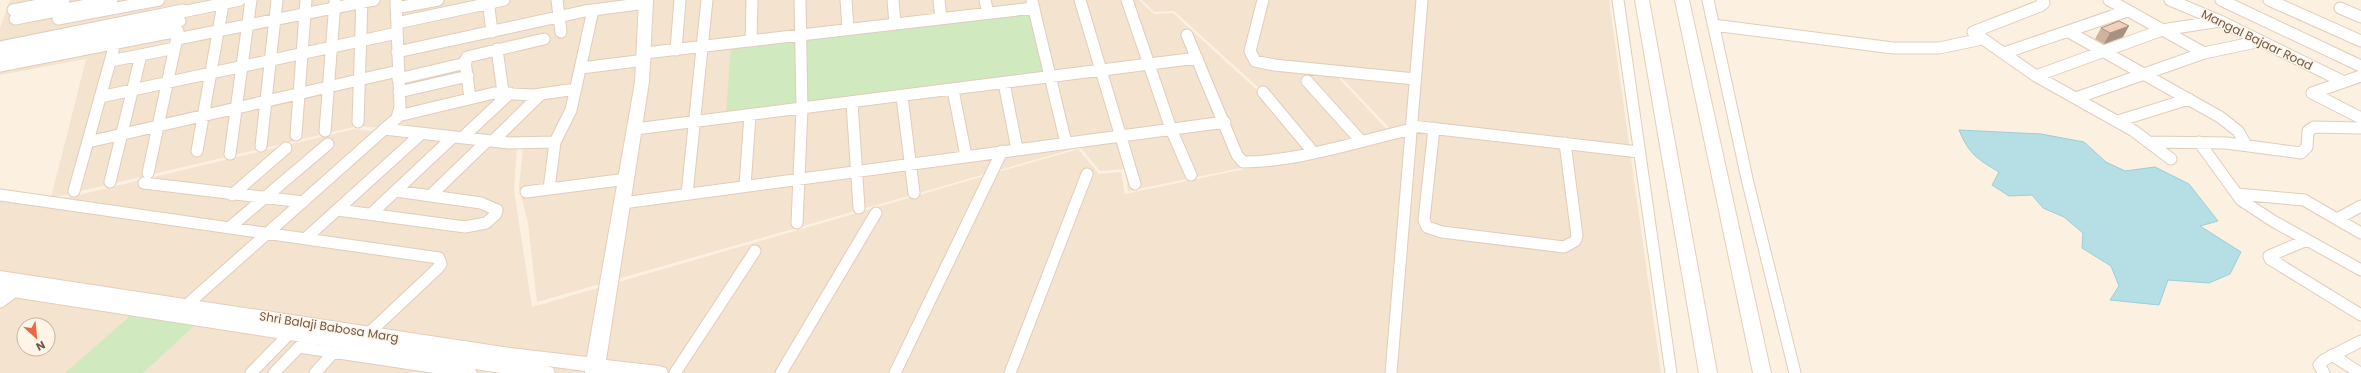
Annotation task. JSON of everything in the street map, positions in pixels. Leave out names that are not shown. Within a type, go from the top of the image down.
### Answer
[{"type":"street","points":[[14,15],[64,3],[112,0]]},
{"type":"street","points":[[58,19],[159,0]]},
{"type":"street","points":[[0,66],[115,44],[180,23],[222,4],[240,0]]},
{"type":"street","points":[[230,154],[251,0]]},
{"type":"street","points":[[262,146],[277,0]]},
{"type":"street","points":[[296,135],[306,0]]},
{"type":"street","points":[[0,47],[52,36],[180,23],[218,31],[305,14],[335,4],[374,0]]},
{"type":"street","points":[[180,311],[269,233],[398,116],[400,113],[396,4],[438,0]]},
{"type":"street","points":[[396,23],[488,2],[504,0]]},
{"type":"street","points":[[557,0],[561,32]]},
{"type":"street","points":[[676,50],[680,0]]},
{"type":"street","points":[[687,194],[707,0]]},
{"type":"street","points":[[751,41],[752,0]]},
{"type":"street","points":[[797,223],[802,109],[800,0]]},
{"type":"street","points":[[846,0],[848,29]]},
{"type":"street","points":[[893,0],[895,24]]},
{"type":"street","points":[[939,0],[941,18]]},
{"type":"street","points":[[985,0],[988,13]]},
{"type":"street","points":[[1080,0],[1100,71],[1122,135],[1135,184]]},
{"type":"street","points":[[1127,0],[1171,129],[1191,175]]},
{"type":"street","points":[[1263,0],[1250,51],[1255,61],[1274,65],[1415,79]]},
{"type":"street","points":[[1391,373],[1422,0]]},
{"type":"street","points":[[1618,0],[1671,373]]},
{"type":"street","points":[[1642,0],[1708,373]]},
{"type":"street","points":[[1682,0],[1762,373]]},
{"type":"street","points":[[1708,0],[1748,183],[1795,373]]},
{"type":"street","points":[[2042,0],[2044,3],[2040,6],[1974,30],[1974,34],[2036,76],[2118,121],[2171,159]]},
{"type":"street","points":[[2109,0],[2204,53]]},
{"type":"street","name":"Mangal Bajaar Road","points":[[2170,0],[2261,41],[2344,82]]},
{"type":"street","points":[[2222,0],[2361,66]]},
{"type":"street","points":[[2270,0],[2361,42]]},
{"type":"street","points":[[358,122],[362,1]]},
{"type":"street","points":[[488,2],[492,32]]},
{"type":"street","points":[[397,52],[560,16],[646,2],[645,56],[635,129],[595,369]]},
{"type":"street","points":[[45,57],[64,3]]},
{"type":"street","points":[[197,151],[222,4]]},
{"type":"street","points":[[325,131],[335,4]]},
{"type":"street","points":[[581,68],[676,50],[988,13],[1033,4],[1066,143]]},
{"type":"street","points":[[2340,8],[2361,17]]},
{"type":"street","points":[[550,189],[555,142],[571,110],[593,10]]},
{"type":"street","points":[[2004,53],[2127,11]]},
{"type":"street","points":[[2036,76],[2162,30],[2220,22]]},
{"type":"street","points":[[110,61],[141,55],[180,23]]},
{"type":"street","points":[[0,58],[45,57],[180,23]]},
{"type":"street","points":[[180,23],[146,178],[232,194],[303,202]]},
{"type":"street","points":[[1713,25],[1864,46],[1946,46],[1965,44],[1982,39]]},
{"type":"street","points":[[2069,32],[2229,123],[2238,131],[2246,145]]},
{"type":"street","points":[[100,97],[397,34]]},
{"type":"street","points":[[1187,35],[1225,122],[1237,156],[1243,162],[1258,162],[1313,152],[1412,128],[1434,128],[1639,152]]},
{"type":"street","points":[[470,98],[466,63],[466,59],[469,56],[544,39]]},
{"type":"street","points":[[2076,98],[2204,53],[2261,41]]},
{"type":"street","points":[[74,191],[115,44]]},
{"type":"street","points":[[497,50],[507,92]]},
{"type":"street","points":[[110,182],[141,55]]},
{"type":"street","points":[[635,129],[902,97],[1197,58]]},
{"type":"street","points":[[88,142],[360,80],[466,63]]},
{"type":"street","points":[[399,92],[468,76]]},
{"type":"street","points":[[2359,79],[2344,82],[2312,93],[2361,118]]},
{"type":"street","points":[[1307,81],[1361,141]]},
{"type":"street","points":[[1004,83],[1017,149]]},
{"type":"street","points":[[398,116],[470,98],[507,92],[528,95],[576,89]]},
{"type":"street","points":[[953,90],[966,156]]},
{"type":"street","points":[[371,214],[458,138],[507,92]]},
{"type":"street","points":[[1263,92],[1313,152]]},
{"type":"street","points":[[430,196],[541,94]]},
{"type":"street","points":[[902,97],[914,193]]},
{"type":"street","points":[[2118,121],[2189,99]]},
{"type":"street","points":[[852,103],[860,208]]},
{"type":"street","points":[[744,186],[750,115]]},
{"type":"street","points":[[623,203],[1225,122]]},
{"type":"street","points":[[2148,142],[2199,142],[2246,145],[2301,153],[2307,147],[2308,131],[2314,127],[2361,128]]},
{"type":"street","points":[[1434,128],[1424,220],[1427,227],[1442,232],[1564,246],[1575,241],[1577,236],[1565,143]]},
{"type":"street","points":[[384,129],[523,144],[555,142]]},
{"type":"street","points":[[306,238],[421,134]]},
{"type":"street","points":[[2199,142],[2237,194],[2251,208],[2361,270]]},
{"type":"street","points":[[229,228],[328,144]]},
{"type":"street","points":[[232,194],[286,148]]},
{"type":"street","points":[[895,373],[1002,151]]},
{"type":"street","points":[[1010,373],[1087,174]]},
{"type":"street","points":[[526,192],[627,179]]},
{"type":"street","points":[[338,210],[474,227],[486,223],[496,214],[497,210],[492,206],[481,203],[396,191]]},
{"type":"street","points":[[2237,194],[2299,199],[2361,232]]},
{"type":"street","points":[[0,195],[439,258],[440,264],[437,269],[369,333]]},
{"type":"street","points":[[2337,219],[2361,206]]},
{"type":"street","points":[[781,373],[876,213]]},
{"type":"street","points":[[2307,240],[2269,256],[2270,259],[2361,315]]},
{"type":"street","points":[[675,373],[755,251]]},
{"type":"street","name":"Shri Balaji Babosa Marg","points":[[0,277],[180,311],[294,328],[510,365],[659,373]]},
{"type":"street","name":"Shri Balaji Babosa Marg","points":[[4,296],[180,311]]},
{"type":"street","points":[[251,373],[294,328]]},
{"type":"street","name":"Shri Balaji Babosa Marg","points":[[294,328],[369,333],[546,373]]},
{"type":"street","points":[[2324,373],[2319,365],[2324,360],[2361,341]]},
{"type":"street","points":[[274,373],[299,347],[433,370],[471,373]]},
{"type":"street","points":[[315,373],[333,353]]},
{"type":"street","points":[[2332,355],[2360,373]]},
{"type":"shaded area","points":[[10,0],[1139,0],[1154,14],[1173,13],[1257,90],[1260,89],[1174,11],[1154,12],[1142,0],[1609,0],[1661,373],[0,373],[0,197],[45,203],[354,129],[517,148],[514,190],[532,307],[1078,149],[1099,174],[1121,172],[1125,194],[1398,137],[1336,72],[1290,82],[1334,73],[1394,137],[1128,191],[1125,169],[1100,171],[1080,147],[537,302],[528,224],[519,187],[524,139],[358,126],[51,198],[86,59],[0,75],[0,28]]},
{"type":"green space","points":[[1030,10],[1047,75],[726,114],[731,46]]},
{"type":"green space","points":[[130,316],[195,325],[143,373],[65,373]]},
{"type":"water","points":[[1959,130],[2041,134],[2084,142],[2106,162],[2125,171],[2155,167],[2189,184],[2218,221],[2200,226],[2241,252],[2230,274],[2209,283],[2168,280],[2159,305],[2110,300],[2119,286],[2111,266],[2082,248],[2083,233],[2064,217],[2043,208],[2032,195],[2009,196],[1992,185],[1999,172],[1974,155],[1966,145]]},
{"type":"building","points":[[2119,21],[2129,26],[2110,33],[2101,28]]}]
